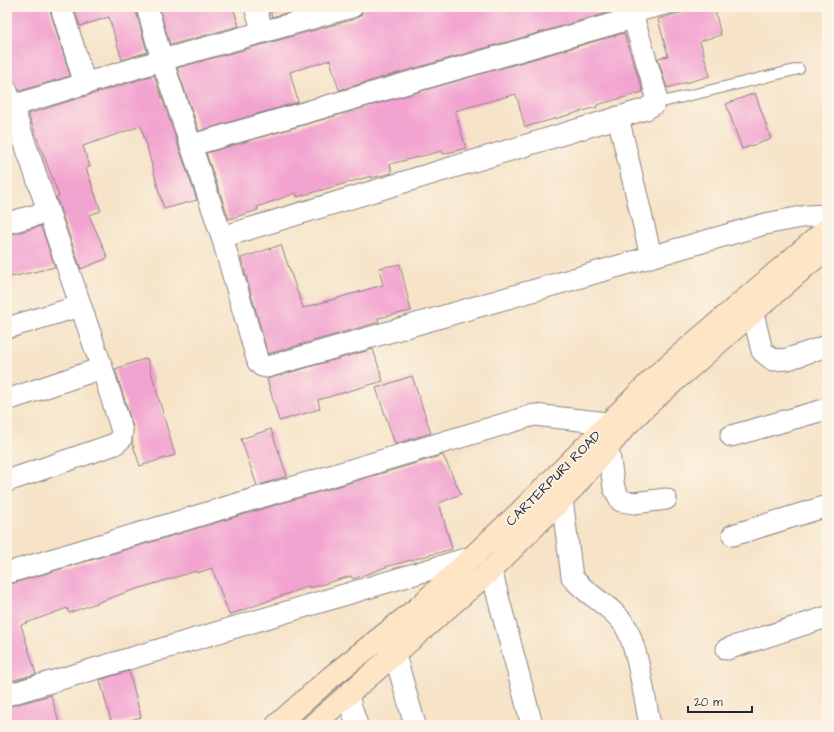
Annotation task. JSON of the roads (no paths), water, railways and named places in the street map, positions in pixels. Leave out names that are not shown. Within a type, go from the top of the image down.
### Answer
[{"type":"main road","name":"CARTERPURI ROAD","points":[[277,725],[419,606],[473,557],[669,364],[827,229]]},
{"type":"main road","name":"CARTERPURI ROAD","points":[[313,725],[348,697],[491,570],[576,486],[608,447],[646,406],[827,249]]},
{"type":"street","points":[[61,7],[85,84]]},
{"type":"street","points":[[147,7],[162,60],[192,145],[222,238],[258,362],[262,366],[267,367],[765,224],[807,216],[827,215]]},
{"type":"street","points":[[255,7],[263,32]]},
{"type":"street","points":[[7,481],[115,444],[121,439],[122,431],[10,99],[85,84],[162,60],[352,7]]},
{"type":"street","points":[[192,145],[631,12],[656,93],[654,104],[646,109],[222,238]]},
{"type":"street","points":[[618,117],[651,256]]},
{"type":"street","points":[[7,223],[47,212]]},
{"type":"street","points":[[7,328],[80,306]]},
{"type":"street","points":[[753,313],[762,351],[773,360],[788,359],[827,346]]},
{"type":"street","points":[[7,400],[102,368]]},
{"type":"street","points":[[731,436],[827,409]]},
{"type":"street","points":[[7,573],[534,415],[608,423]]},
{"type":"street","points":[[608,447],[614,488],[621,501],[634,503],[666,499]]},
{"type":"street","points":[[562,499],[572,577],[580,588],[613,612],[625,624],[632,640],[650,725]]},
{"type":"street","points":[[734,534],[827,506]]},
{"type":"street","points":[[7,695],[473,557],[508,552]]},
{"type":"street","points":[[491,570],[532,725]]},
{"type":"street","points":[[727,649],[827,617]]},
{"type":"street","points":[[382,637],[395,654],[415,725]]},
{"type":"street","points":[[348,697],[357,725]]},
{"type":"lane","points":[[631,12],[675,7]]},
{"type":"lane","points":[[654,104],[799,69]]}]
